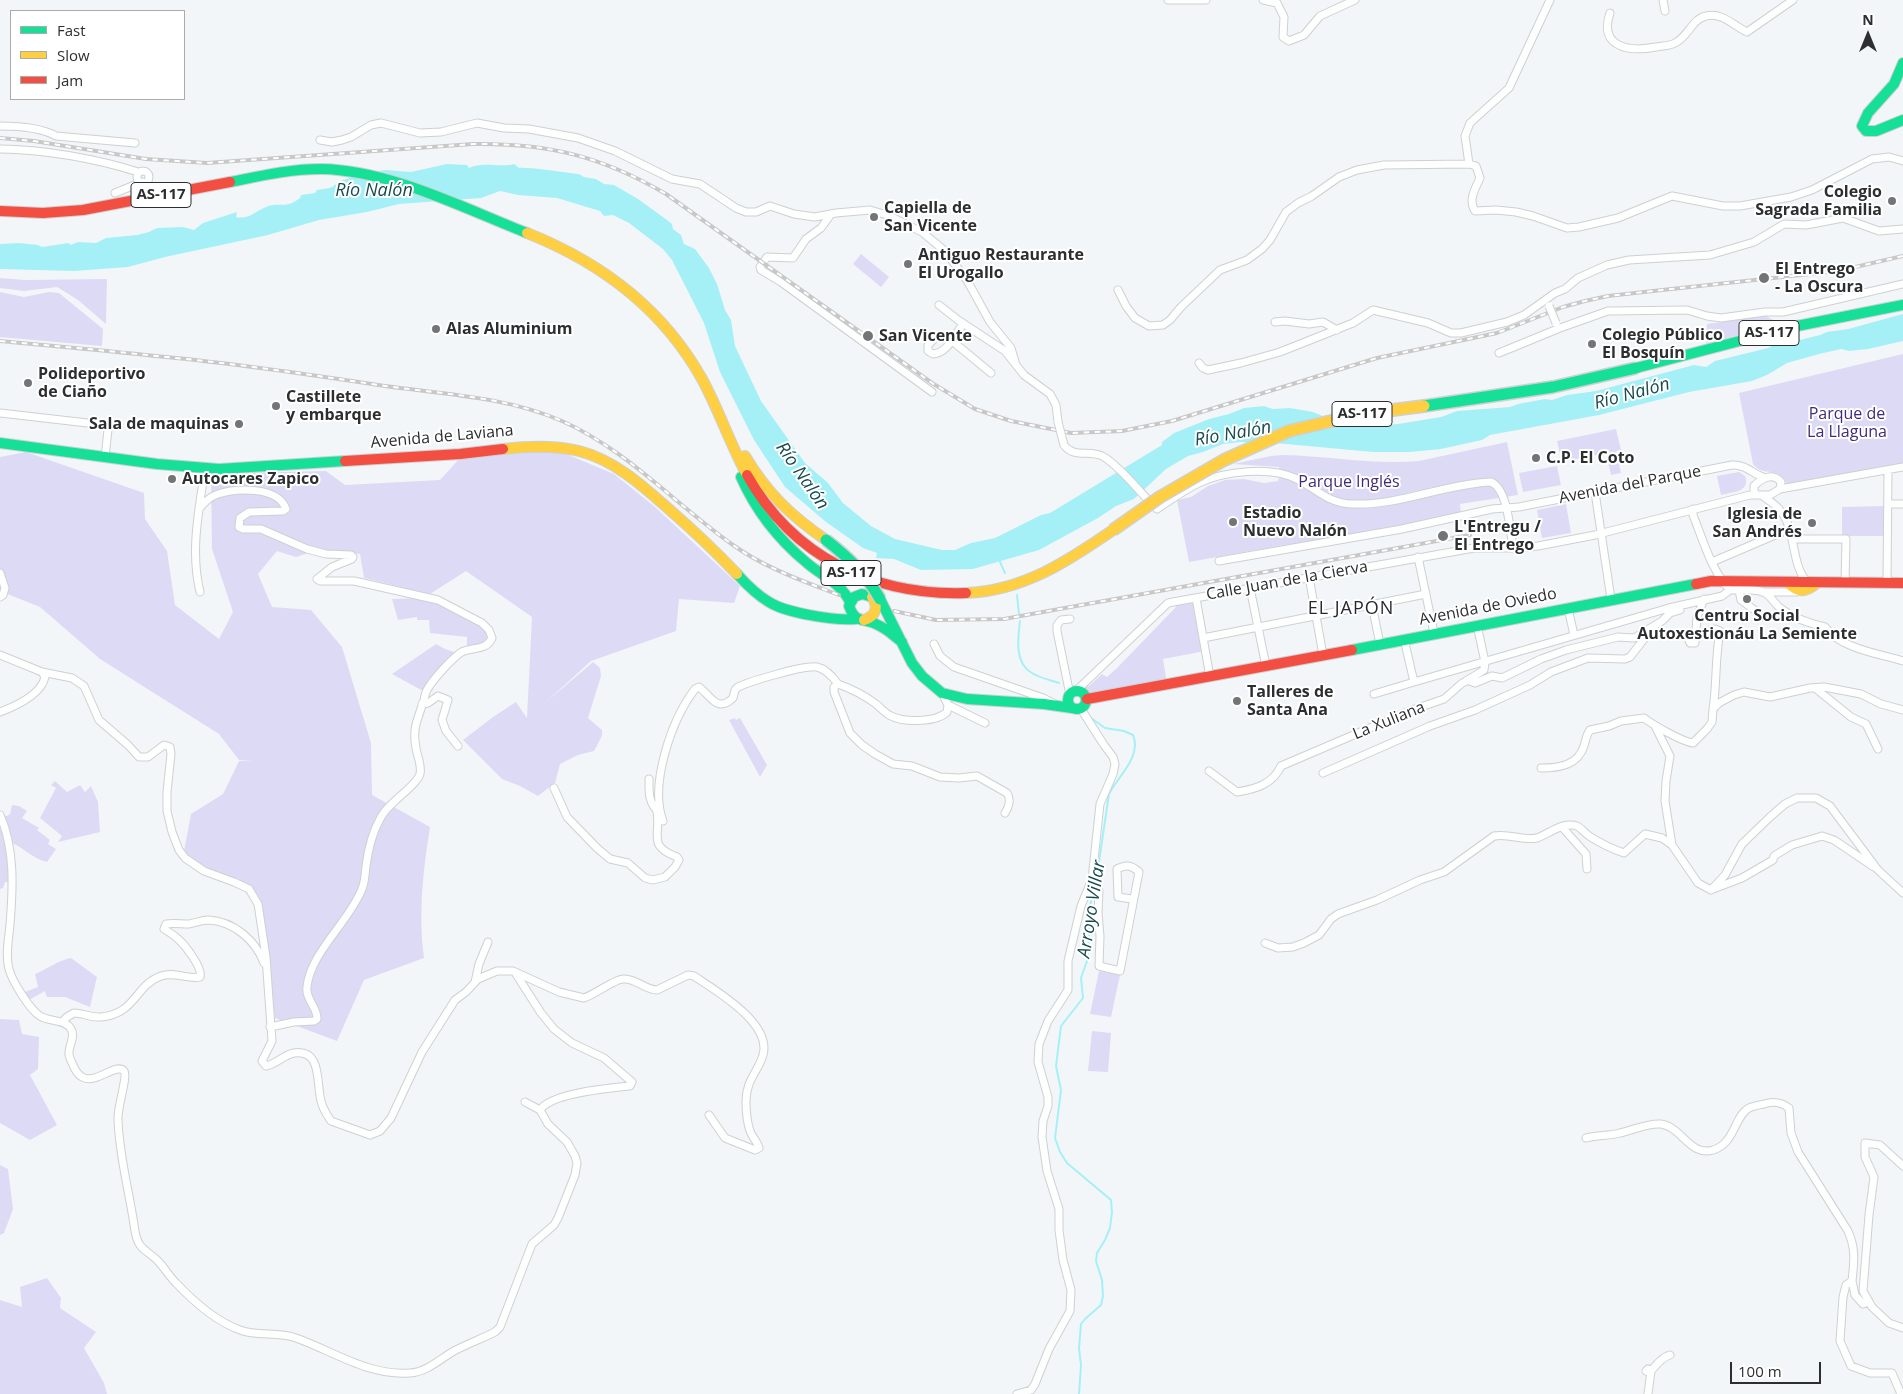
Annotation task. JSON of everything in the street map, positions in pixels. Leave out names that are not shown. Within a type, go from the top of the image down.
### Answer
[{"type":"main road","points":[[1903,63],[1892,88],[1867,116],[1862,126],[1866,131],[1876,131],[1903,120]]},
{"type":"main road","name":"AS-117","points":[[0,211],[43,213],[84,210],[279,172],[321,168],[365,173],[392,180],[563,248],[608,274],[632,292],[656,316],[675,338],[764,486],[785,510],[856,563],[872,584],[876,602]]},
{"type":"main road","name":"AS-117","points":[[707,389],[739,462],[752,485],[780,522],[796,538],[834,565],[857,576],[879,584],[924,594],[949,594],[991,590],[1014,584],[1057,567],[1160,497],[1224,460],[1289,431],[1361,414],[1553,387],[1636,368],[1797,326],[1903,305]]},
{"type":"main road","name":"AS-117","points":[[718,414],[749,497],[756,509],[784,542],[809,565],[843,589],[850,604]]},
{"type":"main road","name":"Avenida de Laviana","points":[[0,443],[205,468],[239,469],[460,454],[525,446],[559,447],[580,451],[607,462],[646,488],[713,548],[746,584],[770,603],[782,609],[846,620],[860,620]]},
{"type":"main road","name":"Avenida de Oviedo","points":[[942,693],[967,699],[1049,704],[1210,677],[1611,599],[1720,580],[1787,582],[1807,587]]},
{"type":"main road","points":[[1807,587],[1845,583],[1903,583]]},
{"type":"main road","points":[[902,642],[877,624],[860,620],[850,611],[852,598],[864,593],[876,602],[902,642],[912,663],[922,676],[942,693]]},
{"type":"main road","points":[[860,620],[873,616],[876,602]]},
{"type":"main road","points":[[832,617],[841,615],[850,604]]},
{"type":"street","points":[[1168,0],[1206,0]]},
{"type":"street","points":[[1263,0],[1278,3],[1284,17],[1283,37],[1289,41],[1304,35],[1320,16],[1355,0]]},
{"type":"street","points":[[1469,164],[1465,136],[1470,123],[1509,88],[1550,0]]},
{"type":"street","points":[[1663,0],[1665,11]]},
{"type":"street","points":[[1610,13],[1606,25],[1611,40],[1619,46],[1640,50],[1675,44],[1687,34],[1694,23],[1704,16],[1715,15],[1731,21],[1738,28],[1747,32],[1764,18],[1793,0]]},
{"type":"street","points":[[320,140],[332,142],[342,140],[381,123],[420,133],[441,132],[477,123],[504,128],[529,129],[578,138],[615,150],[672,179],[700,184],[736,208],[746,212],[756,212],[770,206],[806,216],[870,210],[900,220],[927,235],[945,251],[968,282],[990,322],[1011,348],[1016,364]]},
{"type":"street","points":[[0,126],[17,126],[61,136],[135,143]]},
{"type":"street","points":[[0,149],[52,154],[121,167],[139,177],[133,186],[115,194]]},
{"type":"street","points":[[1118,290],[1135,318],[1149,326],[1163,325],[1220,270],[1247,260],[1262,249],[1270,240],[1286,212],[1298,203],[1312,196],[1338,177],[1356,170],[1378,165],[1469,164],[1476,166],[1480,178],[1472,199],[1472,206],[1476,211],[1516,212],[1567,228],[1618,218],[1672,196],[1723,206],[1740,206],[1791,197],[1812,190],[1872,159],[1889,157],[1903,161]]},
{"type":"street","points":[[831,214],[821,228],[806,239],[793,258],[767,257],[760,267],[761,270],[781,282],[932,392]]},
{"type":"street","points":[[1199,363],[1208,370],[1280,352],[1353,323],[1373,310],[1428,323],[1451,332],[1461,333],[1507,322],[1524,315],[1547,303],[1578,278],[1607,265],[1629,260],[1710,255],[1754,242],[1784,224],[1806,225],[1843,218],[1879,232],[1903,229]]},
{"type":"street","points":[[1499,353],[1558,325],[1608,311],[1687,310],[1721,318],[1765,312],[1783,312],[1903,284]]},
{"type":"street","points":[[1547,303],[1558,325]]},
{"type":"street","points":[[939,305],[963,324],[1005,351],[1024,375],[1053,397],[1064,445],[1068,450],[1102,456],[1157,509],[1188,489],[1223,475],[1262,472],[1290,476],[1327,499],[1351,504],[1376,503],[1491,482],[1500,487],[1517,548]]},
{"type":"street","points":[[1275,322],[1286,321],[1309,324],[1323,322],[1337,330]]},
{"type":"street","points":[[963,324],[952,340],[991,373]]},
{"type":"street","points":[[0,413],[105,425],[108,427],[105,457]]},
{"type":"street","name":"Avenida del Parque","points":[[1219,561],[1402,529],[1488,510],[1595,492],[1732,465],[1743,466],[1765,478],[1774,477],[1780,488]]},
{"type":"street","points":[[1778,508],[1780,488],[1903,467]]},
{"type":"street","points":[[200,592],[195,573],[194,553],[205,468]]},
{"type":"street","points":[[1887,583],[1888,470]]},
{"type":"street","points":[[1374,694],[1574,635],[1722,596],[1734,590],[1762,592],[1807,587],[1789,530],[1778,508],[1755,493],[1751,472]]},
{"type":"street","points":[[1755,493],[1765,478]]},
{"type":"street","name":"Calle Juan de la Cierva","points":[[1078,698],[1168,603],[1474,548],[1517,548],[1569,540],[1755,493],[1774,494],[1780,488]]},
{"type":"street","points":[[199,509],[206,500],[218,494],[247,489],[274,494],[286,509],[283,511],[249,512],[240,518],[239,527],[243,529],[261,529],[307,549],[326,554],[351,555],[352,559],[332,567],[317,579],[320,581],[354,581],[438,600],[482,623],[489,630],[492,638],[490,644],[461,652],[430,683],[424,694],[414,726],[420,766],[419,775],[415,782],[386,809],[379,820],[368,856],[362,890],[310,972],[307,992],[318,1014],[317,1019],[270,1028]]},
{"type":"street","points":[[1595,492],[1611,599]]},
{"type":"street","points":[[1888,504],[1903,504]]},
{"type":"street","points":[[1693,510],[1693,515],[1720,580],[1734,590],[1740,600],[1765,618]]},
{"type":"street","points":[[1712,562],[1789,530]]},
{"type":"street","points":[[1792,539],[1846,539],[1845,583]]},
{"type":"street","points":[[1418,558],[1434,633]]},
{"type":"street","points":[[0,573],[5,588],[4,595],[0,597]]},
{"type":"street","points":[[1309,577],[1323,654]]},
{"type":"street","points":[[1250,588],[1266,666]]},
{"type":"street","points":[[1762,592],[1767,594],[1779,607],[1790,615],[1801,621],[1825,627],[1830,634],[1842,642],[1903,661]]},
{"type":"street","points":[[1203,638],[1426,594]]},
{"type":"street","points":[[1196,598],[1210,677]]},
{"type":"street","points":[[1467,680],[1475,683],[1492,676],[1502,678],[1541,659],[1599,641],[1634,638],[1654,626],[1670,613],[1703,601]]},
{"type":"street","points":[[1541,768],[1557,768],[1579,758],[1590,730],[1621,721],[1644,718],[1656,728],[1686,742],[1693,743],[1707,729],[1712,722],[1720,631],[1715,629],[1692,636],[1703,601]]},
{"type":"street","points":[[1372,605],[1380,644]]},
{"type":"street","points":[[1568,608],[1574,635]]},
{"type":"street","points":[[1017,1394],[1031,1390],[1035,1384],[1049,1349],[1070,1311],[1071,1290],[1063,1260],[1059,1230],[1059,1209],[1047,1171],[1042,1137],[1048,1097],[1038,1062],[1039,1044],[1048,1021],[1068,990],[1068,961],[1081,906],[1092,880],[1100,804],[1113,774],[1115,764],[1113,757],[1104,745],[1078,698],[1057,630],[1057,625],[1061,620],[1070,619]]},
{"type":"street","points":[[1478,625],[1485,662]]},
{"type":"street","name":"La Xuliana","points":[[1323,773],[1430,726],[1455,718],[1530,685],[1551,672],[1588,658],[1625,659],[1630,657],[1654,626]]},
{"type":"street","points":[[1404,640],[1414,682]]},
{"type":"street","points":[[934,644],[940,656],[954,667],[1043,698],[1049,704]]},
{"type":"street","points":[[0,655],[42,672],[72,678],[84,686],[99,720],[139,757],[148,757],[164,745],[170,747],[171,762],[166,803],[177,845],[185,858],[204,871],[239,884],[251,892],[259,908],[267,974],[272,1041],[262,1061],[263,1064],[266,1066],[272,1065],[294,1053],[308,1055],[313,1059],[316,1066],[320,1098],[331,1121],[360,1133],[376,1134],[391,1118],[422,1052],[451,1005],[478,979],[497,971],[512,972],[578,998],[591,996],[622,979],[634,981],[654,990],[691,975],[705,983],[748,1016],[754,1022],[762,1039],[763,1054],[750,1080],[746,1101],[749,1129],[759,1148],[754,1150],[725,1138],[709,1115]]},
{"type":"street","name":"La Xuliana","points":[[1209,771],[1237,792],[1254,789],[1270,781],[1281,766],[1412,710],[1444,699],[1467,680],[1484,670],[1485,662]]},
{"type":"street","points":[[554,788],[567,817],[597,848],[613,860],[630,864],[640,875],[650,880],[664,878],[679,860],[678,857],[665,852],[658,842],[658,791],[666,746],[694,689],[699,688],[716,703],[724,704],[734,698],[735,690],[738,687],[783,673],[812,667],[824,670],[838,684],[859,692],[892,716],[902,719],[920,720],[942,717],[947,712],[948,705],[942,693]]},
{"type":"street","points":[[0,712],[39,690],[44,683],[45,677],[42,672]]},
{"type":"street","points":[[838,684],[834,687],[834,692],[850,733],[862,745],[893,764],[912,766],[940,777],[959,778],[977,776],[1007,793],[1009,804],[1005,813]]},
{"type":"street","points":[[1713,709],[1727,699],[1744,692],[1770,697],[1815,688],[1839,689],[1861,694],[1881,704],[1903,710]]},
{"type":"street","points":[[1815,688],[1851,716],[1866,724],[1878,749]]},
{"type":"street","points":[[422,704],[428,703],[438,696],[448,700],[442,720],[446,731],[458,746]]},
{"type":"street","points":[[948,705],[985,724]]},
{"type":"street","points":[[1656,728],[1670,756],[1665,801],[1672,845]]},
{"type":"street","points":[[649,779],[649,797],[663,821]]},
{"type":"street","points":[[1711,890],[1724,875],[1742,844],[1785,804],[1797,798],[1816,798],[1830,806],[1880,872]]},
{"type":"street","points":[[0,815],[5,830],[13,879],[8,950],[9,970],[38,1015],[42,1018],[62,1022],[72,1029],[73,1036],[69,1056],[79,1075],[91,1079],[119,1068],[124,1071],[126,1075],[118,1104],[118,1126],[135,1232],[139,1246],[157,1260],[176,1283],[202,1308],[232,1327],[251,1333],[273,1333],[295,1338],[356,1364],[382,1372],[411,1373],[420,1371],[455,1351],[495,1332],[500,1327],[532,1244],[554,1225],[558,1218],[575,1175],[577,1163],[575,1156],[562,1137],[548,1124],[540,1110],[525,1102]]},
{"type":"street","points":[[1562,826],[1586,854],[1587,869]]},
{"type":"street","points":[[1265,943],[1278,948],[1292,947],[1304,943],[1319,935],[1331,919],[1338,914],[1444,872],[1494,836],[1502,834],[1523,838],[1536,838],[1562,826],[1576,826],[1590,837],[1613,849],[1624,852],[1645,834],[1662,838],[1672,845],[1698,883],[1711,890],[1742,878],[1772,860],[1774,856],[1792,845],[1822,836],[1834,840],[1880,872],[1903,893]]},
{"type":"street","points":[[1092,880],[1099,891],[1099,966],[1120,971],[1138,872],[1133,867],[1124,865],[1117,869],[1118,897],[1132,899]]},
{"type":"street","points":[[62,1022],[74,1012],[88,1017],[101,1017],[124,1009],[136,999],[148,984],[163,975],[200,977],[200,970],[190,953],[182,942],[164,929],[166,924],[188,924],[209,920],[231,927],[246,936],[256,946],[267,974]]},
{"type":"street","points":[[475,982],[479,964],[488,942]]},
{"type":"street","points":[[516,974],[541,1013],[554,1029],[572,1043],[604,1058],[632,1082],[630,1086],[603,1088],[557,1099],[549,1102],[540,1110]]},
{"type":"street","points":[[1586,1138],[1618,1134],[1648,1125],[1661,1124],[1677,1132],[1695,1149],[1702,1152],[1712,1151],[1722,1147],[1730,1138],[1735,1126],[1748,1109],[1771,1102],[1782,1104],[1788,1108],[1791,1133],[1798,1152],[1853,1242],[1855,1257],[1852,1281],[1855,1295],[1863,1304],[1869,1302]]},
{"type":"street","points":[[1903,1166],[1880,1145],[1865,1143],[1865,1157],[1874,1177],[1863,1291],[1869,1302],[1889,1323],[1903,1328]]},
{"type":"street","points":[[1852,1281],[1846,1284],[1840,1330],[1840,1341],[1850,1366],[1870,1373],[1892,1374],[1901,1394]]},
{"type":"street","points":[[1648,1394],[1649,1371],[1663,1358],[1670,1355]]},
{"type":"green space","points":[[861,254],[889,277],[881,287],[853,264]]},
{"type":"green space","points":[[0,278],[25,280],[107,279],[106,324],[78,300],[57,287],[24,291],[0,288]]},
{"type":"green space","points":[[0,292],[24,297],[49,292],[59,293],[103,329],[102,346],[0,337]]},
{"type":"green space","points":[[1766,316],[1782,325],[1706,343],[1707,324]]},
{"type":"green space","name":"Parque de La Llaguna","points":[[1903,354],[1903,467],[1788,487],[1780,475],[1762,471],[1753,464],[1739,393]]},
{"type":"green space","points":[[1616,429],[1621,450],[1616,451],[1621,473],[1611,475],[1606,453],[1562,462],[1557,441]]},
{"type":"green space","name":"Parque Inglés","points":[[1507,442],[1518,495],[1460,504],[1461,515],[1291,548],[1290,544],[1189,562],[1177,500],[1191,497],[1208,486],[1225,480],[1244,479],[1264,483],[1278,481],[1279,467],[1233,464],[1283,455],[1385,462],[1419,461]]},
{"type":"green space","points":[[559,451],[614,474],[654,506],[740,586],[734,603],[679,599],[676,631],[591,661],[545,703],[593,662],[600,668],[601,676],[588,718],[602,730],[602,736],[594,751],[578,755],[560,764],[555,783],[538,796],[502,779],[463,740],[516,702],[527,718],[532,617],[466,571],[430,594],[364,578],[360,554],[317,550],[296,557],[277,551],[258,574],[272,607],[311,610],[342,647],[371,743],[372,795],[430,827],[422,892],[421,925],[424,958],[364,980],[337,1041],[275,1018],[267,937],[258,895],[238,879],[215,872],[194,861],[184,851],[191,814],[223,794],[239,761],[252,761],[239,760],[219,734],[100,659],[40,607],[0,591],[0,457],[26,452],[144,493],[145,519],[167,551],[175,605],[219,639],[233,612],[212,549],[211,477],[239,473],[326,471],[345,485],[440,480],[459,459],[507,452]]},
{"type":"green space","points":[[1557,466],[1561,485],[1523,492],[1519,473]]},
{"type":"green space","points":[[1739,472],[1745,476],[1746,481],[1743,488],[1721,495],[1717,476]]},
{"type":"green space","points":[[1566,504],[1571,533],[1542,538],[1537,510]]},
{"type":"green space","points":[[1884,506],[1885,536],[1842,536],[1842,507]]},
{"type":"green space","points":[[422,598],[435,602],[456,614],[482,625],[489,635],[488,642],[467,649],[467,637],[430,633],[429,620],[417,620],[417,617],[398,620],[392,599]]},
{"type":"green space","points":[[1196,598],[1205,651],[1163,659],[1167,684],[1086,696],[1083,693],[1085,684],[1089,686],[1102,674],[1107,677],[1117,668],[1176,607],[1173,602]]},
{"type":"green space","points":[[436,644],[457,653],[423,691],[392,674]]},
{"type":"green space","points":[[735,718],[736,720],[740,718],[767,765],[760,777],[729,720]]},
{"type":"green space","points":[[55,781],[67,792],[80,785],[85,792],[91,786],[98,802],[100,832],[58,842],[62,836],[40,818],[56,788],[51,785]]},
{"type":"green space","points":[[12,805],[19,806],[27,811],[22,818],[39,828],[37,830],[50,840],[48,844],[56,849],[47,862],[10,842],[1,815],[7,816],[10,814]]},
{"type":"green space","points":[[0,823],[5,841],[11,882],[5,882],[3,888],[0,889]]},
{"type":"green space","points":[[71,958],[97,977],[90,1007],[65,997],[47,997],[45,991],[29,1000],[25,992],[38,987],[35,974]]},
{"type":"green space","points":[[1099,971],[1120,975],[1111,1017],[1090,1014]]},
{"type":"green space","points":[[0,1019],[19,1020],[22,1034],[39,1037],[38,1069],[30,1075],[57,1125],[30,1140],[0,1123]]},
{"type":"green space","points":[[1092,1031],[1111,1033],[1108,1072],[1088,1071]]},
{"type":"green space","points":[[0,1165],[8,1169],[13,1209],[4,1233],[0,1235]]},
{"type":"green space","points":[[47,1278],[61,1298],[60,1308],[96,1332],[84,1348],[104,1383],[107,1394],[0,1394],[0,1300],[22,1307],[20,1287]]},
{"type":"water","name":"Río Nalón","points":[[447,164],[467,165],[469,168],[479,165],[514,164],[519,168],[579,174],[596,179],[604,184],[614,185],[638,199],[667,220],[672,224],[673,229],[681,235],[684,244],[695,249],[709,268],[717,284],[725,310],[731,320],[735,346],[761,401],[805,463],[828,483],[843,503],[871,526],[895,539],[942,550],[955,550],[971,543],[995,538],[1041,515],[1050,513],[1162,445],[1162,442],[1174,433],[1244,408],[1264,406],[1273,409],[1290,408],[1313,412],[1349,427],[1398,424],[1441,417],[1457,411],[1510,407],[1596,391],[1694,365],[1706,367],[1715,361],[1768,348],[1781,341],[1800,340],[1903,314],[1903,341],[1868,349],[1849,351],[1841,349],[1819,354],[1787,363],[1767,375],[1752,381],[1689,392],[1599,415],[1490,435],[1482,440],[1441,449],[1410,452],[1373,452],[1275,443],[1241,442],[1223,444],[1188,456],[1166,469],[1134,499],[1116,506],[1039,550],[973,569],[921,570],[894,559],[876,558],[877,553],[863,548],[826,522],[785,487],[754,440],[720,372],[704,323],[672,260],[663,249],[629,223],[613,215],[604,216],[600,211],[557,198],[518,195],[500,191],[481,198],[399,204],[367,212],[319,220],[268,235],[165,257],[128,267],[74,271],[0,269],[0,244],[19,243],[42,247],[69,243],[70,245],[78,242],[96,243],[106,238],[137,235],[157,228],[183,227],[194,230],[203,223],[237,212],[236,217],[240,218],[252,215],[269,206],[290,204],[300,198],[301,195],[330,188],[343,180],[370,172],[386,170],[411,172]]},
{"type":"waterway","name":"Arroyo Villar","points":[[1000,562],[1005,573]]},
{"type":"waterway","name":"Arroyo Villar","points":[[1017,595],[1019,614]]},
{"type":"waterway","name":"Arroyo Villar","points":[[1020,621],[1019,650],[1022,663],[1026,669],[1035,675],[1059,683]]},
{"type":"waterway","name":"Arroyo Villar","points":[[1091,718],[1105,728],[1124,731],[1133,735],[1135,743],[1132,759],[1109,794],[1096,882]]},
{"type":"waterway","name":"Arroyo Villar","points":[[1079,1394],[1081,1324],[1101,1305],[1103,1296],[1102,1280],[1096,1261],[1097,1253],[1110,1228],[1112,1212],[1111,1200],[1067,1163],[1060,1152],[1055,1138],[1061,1090],[1056,1066],[1061,1026],[1083,998],[1081,978],[1087,961],[1088,915],[1094,889]]},
{"type":"railway","points":[[0,138],[34,141],[146,159],[207,163],[473,144],[526,146],[573,154],[619,170],[666,194],[932,383],[975,409],[1011,421],[1071,433],[1122,431],[1172,421],[1377,358],[1497,333],[1563,307],[1608,296],[1838,271],[1903,256]]},
{"type":"railway","points":[[0,341],[276,370],[497,401],[541,413],[586,433],[608,447],[650,478],[733,545],[758,561],[839,595]]},
{"type":"railway","points":[[894,611],[936,620],[1004,619],[1470,535]]},
{"type":"traffic: fast","points":[[1903,63],[1894,84],[1868,113],[1862,126],[1866,131],[1876,131],[1903,120]]},
{"type":"traffic: fast","points":[[230,182],[298,170],[347,171],[400,183],[527,233]]},
{"type":"traffic: fast","points":[[1636,368],[1797,326],[1903,305]]},
{"type":"traffic: fast","points":[[1424,406],[1553,387],[1636,368]]},
{"type":"traffic: fast","points":[[0,443],[157,464],[219,469],[345,461]]},
{"type":"traffic: fast","points":[[741,477],[761,513],[777,534],[807,563],[842,590],[850,602]]},
{"type":"traffic: fast","points":[[826,540],[856,566],[880,599]]},
{"type":"traffic: fast","points":[[737,574],[756,593],[787,610],[836,619],[856,619]]},
{"type":"traffic: fast","points":[[1352,650],[1696,584]]},
{"type":"traffic: fast","points":[[902,642],[899,640],[890,633],[881,627],[855,616],[849,606],[854,597],[862,594],[880,599],[912,663],[922,676],[942,693],[967,699],[1044,704],[1072,708]]},
{"type":"traffic: fast","points":[[1073,691],[1081,691],[1086,696],[1086,700],[1084,707],[1073,709],[1068,704],[1068,696],[1073,691]]},
{"type":"traffic: slow","points":[[527,233],[580,258],[604,273],[649,310],[686,354],[702,379],[747,475]]},
{"type":"traffic: slow","points":[[1113,530],[1160,497],[1224,460],[1289,431],[1361,414],[1424,406]]},
{"type":"traffic: slow","points":[[503,449],[531,447],[560,448],[579,451],[605,461],[628,475],[650,493],[737,574]]},
{"type":"traffic: slow","points":[[745,456],[771,493],[791,513],[826,540]]},
{"type":"traffic: slow","points":[[966,593],[1007,587],[1026,580],[1062,563],[1113,530]]},
{"type":"traffic: slow","points":[[1787,582],[1798,590],[1809,589],[1817,583]]},
{"type":"traffic: slow","points":[[864,620],[874,614],[876,608],[872,597]]},
{"type":"traffic: jam","points":[[0,211],[43,213],[83,210],[230,182]]},
{"type":"traffic: jam","points":[[345,461],[460,454],[503,449]]},
{"type":"traffic: jam","points":[[747,475],[766,504],[788,528],[812,549],[839,566],[868,579],[899,587],[932,592],[966,593]]},
{"type":"traffic: jam","points":[[1696,584],[1711,581],[1903,583]]},
{"type":"traffic: jam","points":[[1087,699],[1352,650]]},
{"type":"place","name":"Colegio Sagrada Familia","points":[[1892,201]]},
{"type":"place","name":"Capiella de San Vicente","points":[[874,217]]},
{"type":"place","name":"Antiguo Restaurante El Urogallo","points":[[908,264]]},
{"type":"place","name":"El Entrego - La Oscura","points":[[1764,278]]},
{"type":"place","name":"Alas Aluminium","points":[[436,329]]},
{"type":"place","name":"San Vicente","points":[[868,336]]},
{"type":"place","name":"Colegio Público El Bosquín","points":[[1592,344]]},
{"type":"place","name":"Polideportivo de Ciaño","points":[[28,383]]},
{"type":"place","name":"Castillete y embarque","points":[[276,406]]},
{"type":"place","name":"Sala de maquinas","points":[[239,424]]},
{"type":"place","name":"C.P. El Coto","points":[[1536,458]]},
{"type":"place","name":"Autocares Zapico","points":[[172,479]]},
{"type":"place","name":"Estadio Nuevo Nalón","points":[[1233,522]]},
{"type":"place","name":"Iglesia de San Andrés","points":[[1812,523]]},
{"type":"place","name":"L'Entregu / El Entrego","points":[[1443,536]]},
{"type":"place","name":"Centru Social Autoxestionáu La Semiente","points":[[1747,599]]},
{"type":"place","name":"Talleres de Santa Ana","points":[[1237,701]]},
{"type":"district","name":"EL JAPÓN","points":[[1351,609]]}]
